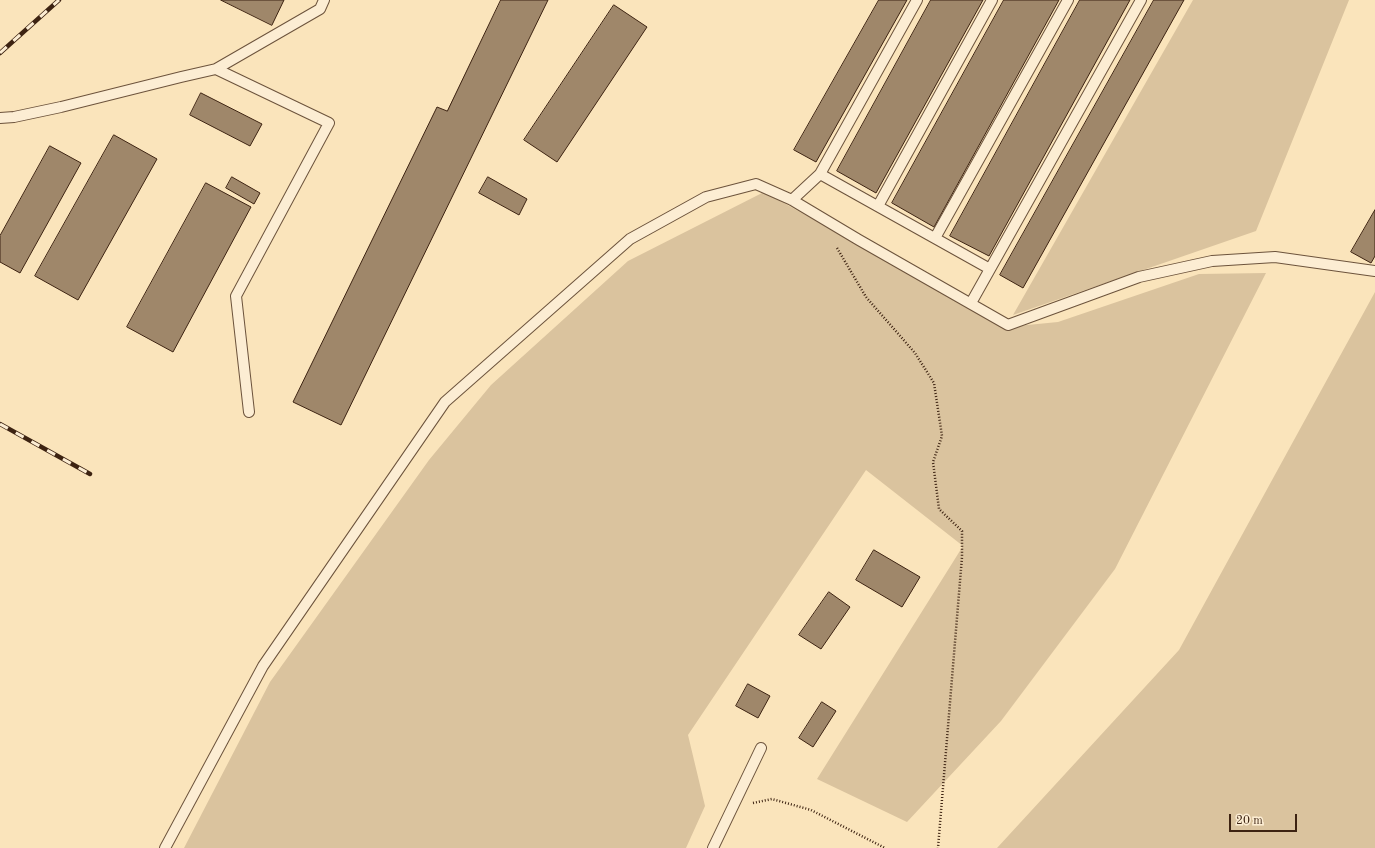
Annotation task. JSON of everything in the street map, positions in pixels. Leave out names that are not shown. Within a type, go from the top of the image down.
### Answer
[{"type":"lane","points":[[0,118],[14,117],[61,107],[216,69],[320,9],[324,0]]},
{"type":"lane","points":[[792,200],[820,174],[917,0]]},
{"type":"lane","points":[[878,206],[992,0]]},
{"type":"lane","points":[[935,238],[1068,0]]},
{"type":"lane","points":[[971,303],[1140,0]]},
{"type":"lane","points":[[216,69],[329,123],[236,296],[249,412]]},
{"type":"lane","points":[[820,174],[990,269]]},
{"type":"lane","points":[[165,848],[264,666],[445,402],[630,239],[706,197],[756,184],[792,200],[859,240],[1008,324],[1139,277],[1212,261],[1274,257],[1375,271]]},
{"type":"lane","points":[[713,848],[761,748]]},
{"type":"path","points":[[835,244],[866,297],[915,352],[934,383],[942,436],[933,462],[939,509],[962,530],[962,557],[938,848]]},
{"type":"path","points":[[747,805],[772,799],[811,810],[885,848]]},
{"type":"shaded area","points":[[1193,0],[1349,0],[1256,231],[1013,315]]},
{"type":"shaded area","points":[[764,192],[1007,327],[1058,322],[1199,274],[1266,273],[1115,569],[1001,721],[907,822],[817,779],[963,546],[866,470],[688,735],[705,806],[686,848],[184,848],[270,682],[429,460],[491,385],[628,261]]},
{"type":"shaded area","points":[[1375,292],[1375,848],[997,848],[1179,650]]},
{"type":"building","points":[[221,0],[284,0],[272,25]]},
{"type":"building","points":[[501,0],[548,0],[341,425],[293,402],[437,107],[447,111]]},
{"type":"building","points":[[879,0],[907,0],[816,162],[794,150]]},
{"type":"building","points":[[931,0],[983,0],[876,193],[837,171]]},
{"type":"building","points":[[1004,0],[1059,0],[934,227],[892,203]]},
{"type":"building","points":[[1080,0],[1130,0],[989,256],[950,236]]},
{"type":"building","points":[[1154,0],[1184,0],[1023,288],[1000,275]]},
{"type":"building","points":[[614,5],[647,27],[557,162],[524,140]]},
{"type":"building","points":[[201,93],[262,124],[250,146],[190,115]]},
{"type":"building","points":[[114,135],[157,159],[78,300],[35,276]]},
{"type":"building","points":[[50,146],[81,163],[20,273],[0,262],[0,236]]},
{"type":"building","points":[[232,177],[260,193],[254,204],[226,188]]},
{"type":"building","points":[[488,177],[527,199],[519,215],[479,193]]},
{"type":"building","points":[[206,183],[251,207],[173,352],[127,327]]},
{"type":"building","points":[[1375,210],[1375,256],[1371,263],[1351,252]]},
{"type":"building","points":[[874,550],[920,577],[902,607],[856,580]]},
{"type":"building","points":[[829,592],[850,607],[821,649],[799,635]]},
{"type":"building","points":[[748,684],[770,696],[758,718],[736,706]]},
{"type":"building","points":[[822,702],[836,711],[813,747],[799,738]]},
{"type":"railway","points":[[0,53],[59,0]]},
{"type":"railway","points":[[0,424],[90,474]]}]
